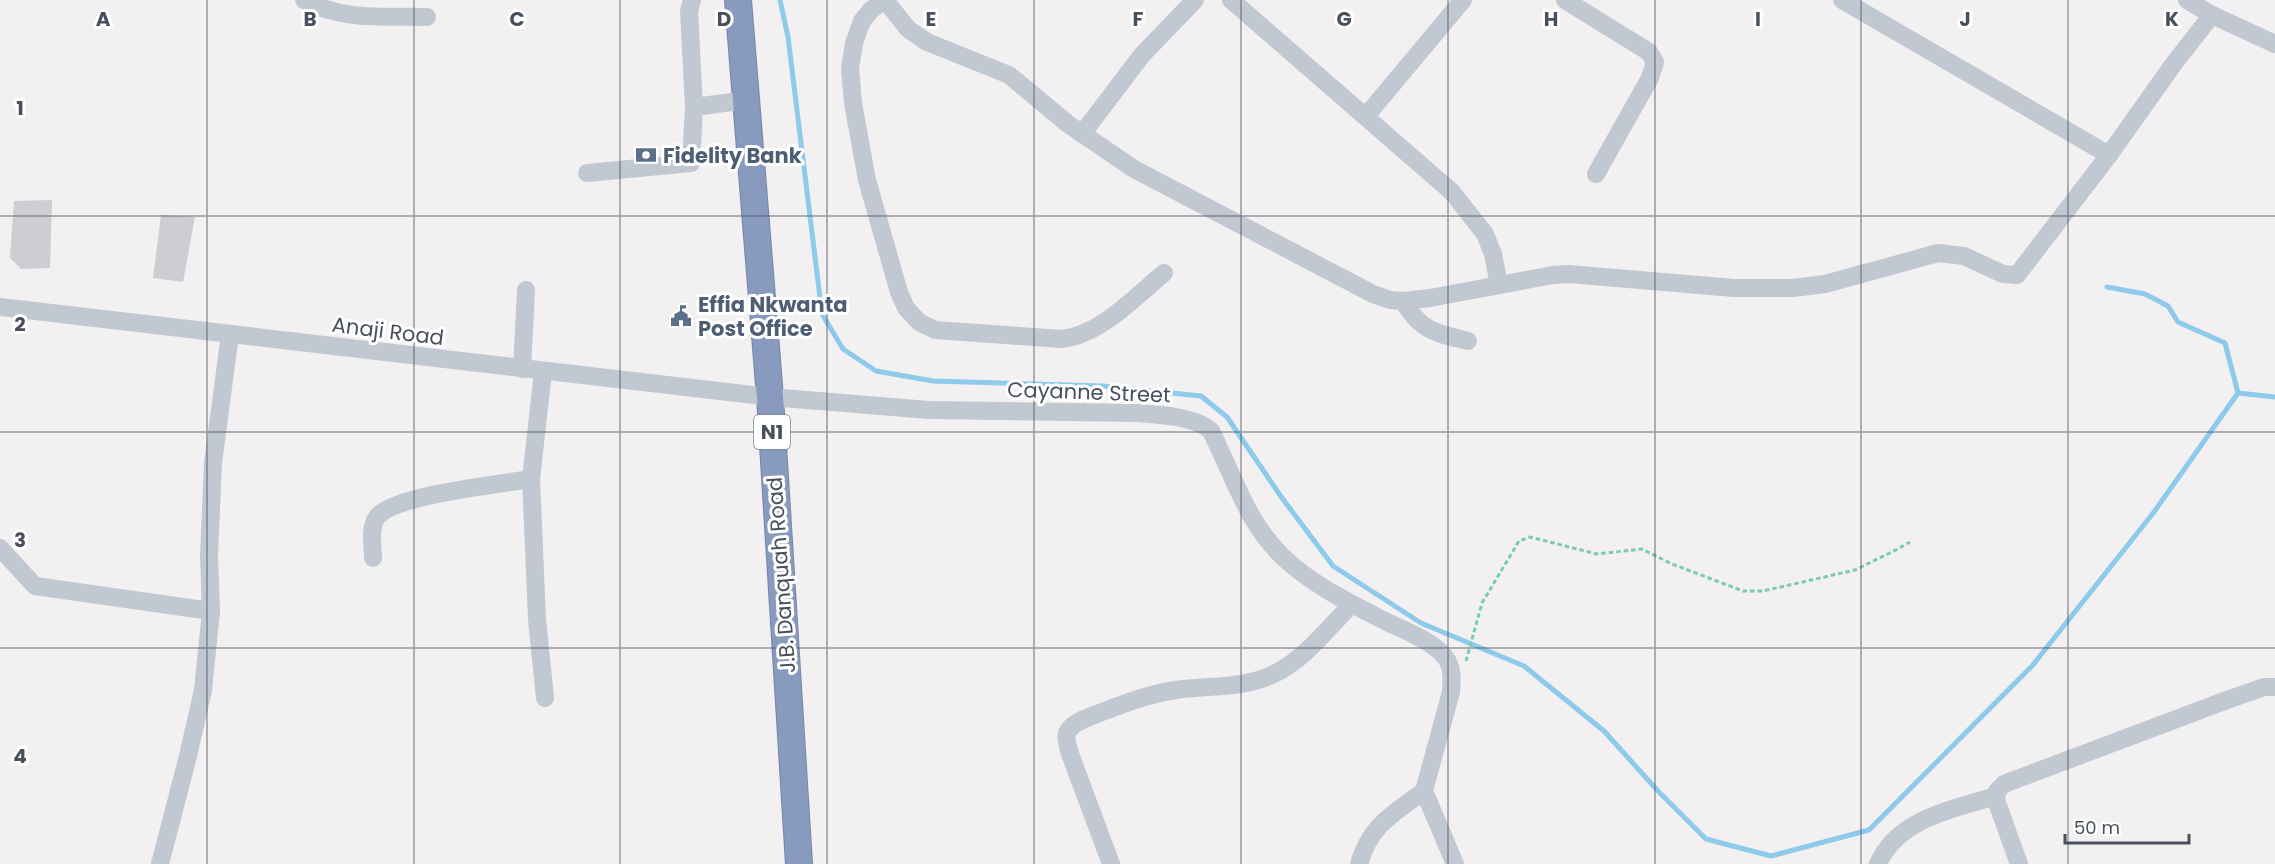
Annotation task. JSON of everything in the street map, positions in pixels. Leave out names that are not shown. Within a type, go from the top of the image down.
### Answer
[{"type":"highway","name":"J.B. Danquah Road","points":[[738,0],[770,397],[799,864]]},
{"type":"street","points":[[304,0],[328,11],[348,16],[427,17]]},
{"type":"street","points":[[587,173],[691,163],[693,160],[694,107],[689,11],[692,0]]},
{"type":"street","points":[[1164,273],[1097,327],[1074,338],[947,332],[935,330],[911,316],[898,292],[867,180],[853,103],[850,68],[857,30],[871,10],[885,0],[908,29],[927,42],[1009,75],[1082,134],[1134,170],[1373,294],[1390,300],[1402,301],[1569,274],[1701,286],[1793,288],[1825,284],[1938,253],[1964,256],[2003,274],[2018,275],[2212,15]]},
{"type":"street","points":[[1082,134],[1142,56],[1195,0]]},
{"type":"street","points":[[1232,0],[1452,192],[1485,234],[1493,254],[1499,285]]},
{"type":"street","points":[[1366,116],[1463,0]]},
{"type":"street","points":[[1565,0],[1649,52],[1655,62],[1650,78],[1596,174]]},
{"type":"street","points":[[1842,0],[2109,155]]},
{"type":"street","points":[[2187,0],[2212,15],[2275,44]]},
{"type":"street","points":[[694,107],[747,100]]},
{"type":"street","points":[[522,369],[526,290]]},
{"type":"street","points":[[1402,301],[1414,319],[1425,328],[1468,341]]},
{"type":"street","name":"Anaji Road","points":[[0,307],[770,397]]},
{"type":"street","points":[[160,864],[203,690],[211,611],[209,556],[213,463],[230,334]]},
{"type":"street","points":[[543,372],[531,479],[537,619],[545,698]]},
{"type":"street","name":"Cayanne Street","points":[[770,397],[929,410],[1138,413],[1206,426],[1216,440],[1258,529],[1283,557],[1298,570],[1352,604],[1432,646],[1446,658],[1450,666],[1451,692],[1424,791]]},
{"type":"street","points":[[373,558],[374,525],[385,510],[409,501],[531,479]]},
{"type":"street","points":[[0,548],[35,585],[211,611]]},
{"type":"street","points":[[1111,864],[1069,751],[1066,738],[1070,729],[1094,715],[1148,695],[1178,690],[1235,686],[1275,674],[1309,648],[1352,604]]},
{"type":"street","points":[[1878,864],[1884,849],[1910,827],[1938,814],[1995,796],[2000,787],[2007,782],[2227,700],[2264,687],[2275,687]]},
{"type":"street","points":[[1359,864],[1363,850],[1373,832],[1424,791],[1455,864]]},
{"type":"street","points":[[1995,796],[2019,864]]},
{"type":"path","points":[[1467,659],[1482,603],[1519,541],[1530,537],[1597,554],[1642,549],[1672,564],[1743,591],[1763,591],[1855,570],[1910,542]]},
{"type":"building","points":[[52,200],[50,268],[21,269],[10,258],[14,201]]},
{"type":"building","points":[[161,215],[195,217],[183,282],[153,278]]},
{"type":"waterway","points":[[780,0],[788,37],[822,314],[843,349],[876,371],[933,381],[1103,386],[1201,396],[1227,417],[1282,498],[1333,566],[1421,623],[1524,666],[1604,731],[1658,791],[1706,839],[1771,856],[1869,830],[2032,666],[2154,512],[2238,393]]},
{"type":"waterway","points":[[2107,287],[2145,294],[2168,306],[2178,322],[2225,343],[2238,393],[2275,397]]},
{"type":"place","name":"Fidelity Bank","points":[[646,155]]},
{"type":"place","name":"Effia Nkwanta Post Office","points":[[681,316]]}]
